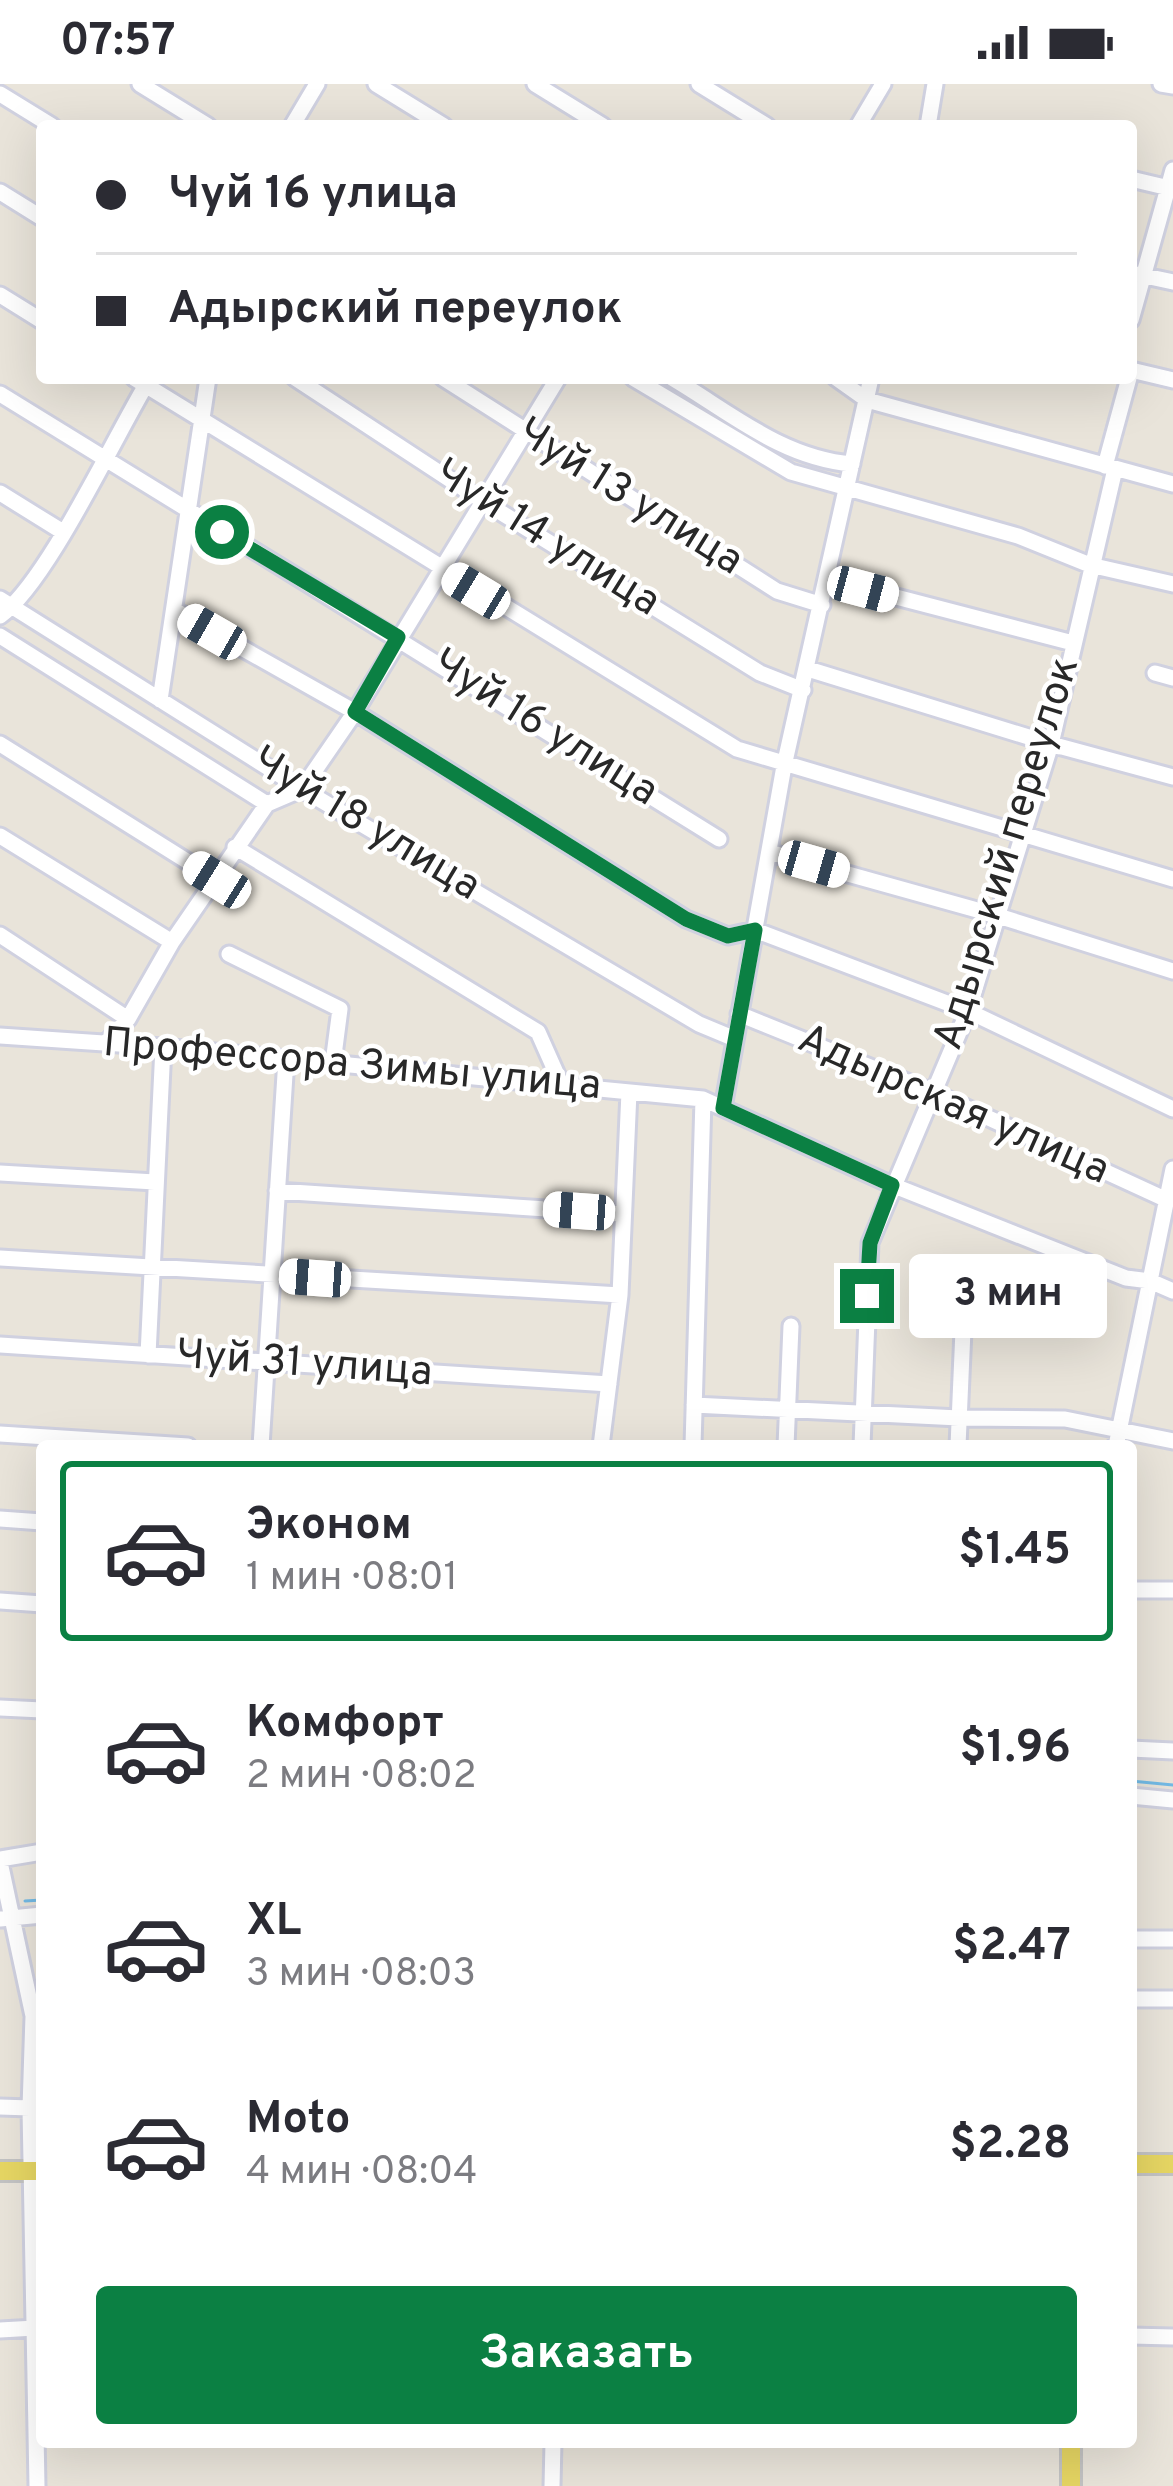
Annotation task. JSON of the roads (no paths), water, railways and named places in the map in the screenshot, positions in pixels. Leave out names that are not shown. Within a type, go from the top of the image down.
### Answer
[{"type":"main road","points":[[1137,2164],[1173,2164]]},
{"type":"main road","points":[[0,2171],[36,2171]]},
{"type":"main road","points":[[1071,2448],[1072,2486]]},
{"type":"street","points":[[140,84],[198,120]]},
{"type":"street","points":[[376,84],[434,120]]},
{"type":"street","points":[[535,84],[593,120]]},
{"type":"street","points":[[699,84],[757,120]]},
{"type":"street","points":[[862,120],[883,84]]},
{"type":"street","points":[[929,120],[935,84]]},
{"type":"street","points":[[1161,84],[1173,86]]},
{"type":"street","points":[[295,120],[311,86]]},
{"type":"street","points":[[0,94],[42,120]]},
{"type":"street","points":[[1173,170],[1171,188],[1137,274],[1173,282]]},
{"type":"street","points":[[1137,180],[1171,188]]},
{"type":"street","points":[[0,192],[36,214]]},
{"type":"street","points":[[0,295],[36,317]]},
{"type":"street","points":[[1137,375],[1173,380]]},
{"type":"street","points":[[4,608],[63,532],[139,384]]},
{"type":"street","points":[[143,384],[737,749],[1173,879]]},
{"type":"street","points":[[160,700],[207,384]]},
{"type":"street","name":"Чуй 14 улица","points":[[304,384],[760,673],[802,690]]},
{"type":"street","name":"Чуй 13 улица","points":[[452,384],[777,592],[821,605]]},
{"type":"street","points":[[106,1042],[128,1019],[172,942],[267,804],[302,789],[355,712],[554,384]]},
{"type":"street","points":[[643,384],[791,472],[1018,536],[1090,565],[1173,584]]},
{"type":"street","points":[[674,403],[682,384]]},
{"type":"street","points":[[687,384],[760,434],[819,461],[852,464]]},
{"type":"street","points":[[844,384],[867,400],[1173,484]]},
{"type":"street","points":[[723,1108],[784,766],[870,384]]},
{"type":"street","name":"Адырский переулок","points":[[862,1440],[870,1243],[968,1011],[1051,744],[1128,384]]},
{"type":"street","name":"Чуй 16 улица","points":[[0,394],[719,839]]},
{"type":"street","points":[[0,493],[63,532]]},
{"type":"street","points":[[827,579],[1073,643]]},
{"type":"street","name":"Чуй 18 улица","points":[[4,608],[699,1024],[735,1039]]},
{"type":"street","points":[[176,611],[355,712],[686,919],[728,936],[755,930],[968,1011],[1173,1108]]},
{"type":"street","points":[[0,636],[267,804]]},
{"type":"street","points":[[808,669],[1173,778]]},
{"type":"street","points":[[1156,673],[1173,678]]},
{"type":"street","points":[[0,744],[217,880]]},
{"type":"street","points":[[0,836],[172,942]]},
{"type":"street","points":[[236,847],[538,1032],[562,1086]]},
{"type":"street","points":[[769,852],[995,914],[1173,971]]},
{"type":"street","points":[[0,935],[128,1019]]},
{"type":"street","points":[[229,954],[340,1010],[334,1063]]},
{"type":"street","name":"Адырская улица","points":[[739,1014],[932,1092],[1168,1208]]},
{"type":"street","name":"Профессора Зимы улица","points":[[0,1036],[163,1047],[703,1100],[892,1185],[1126,1278],[1173,1291]]},
{"type":"street","points":[[148,1355],[163,1047]]},
{"type":"street","points":[[260,1440],[286,1059]]},
{"type":"street","points":[[602,1440],[620,1295],[629,1092]]},
{"type":"street","points":[[693,1440],[703,1100]]},
{"type":"street","points":[[1117,1440],[1173,1169]]},
{"type":"street","points":[[0,1173],[155,1182]]},
{"type":"street","points":[[278,1191],[622,1214]]},
{"type":"street","points":[[0,1258],[620,1295]]},
{"type":"street","points":[[786,1440],[790,1326]]},
{"type":"street","points":[[958,1440],[963,1330]]},
{"type":"street","name":"Чуй 31 улица","points":[[0,1346],[608,1384]]},
{"type":"street","points":[[694,1405],[1065,1419],[1173,1441]]},
{"type":"street","points":[[0,1434],[94,1440]]},
{"type":"street","points":[[0,1519],[36,1522]]},
{"type":"street","points":[[1137,1590],[1173,1590]]},
{"type":"street","points":[[0,1601],[36,1604]]},
{"type":"street","points":[[0,1708],[36,1710]]},
{"type":"street","points":[[1137,1749],[1173,1751]]},
{"type":"street","points":[[1137,1797],[1173,1800]]},
{"type":"street","points":[[36,1853],[0,1861],[7,1919],[36,2010]]},
{"type":"street","points":[[1137,1939],[1173,1939]]},
{"type":"street","points":[[1137,1999],[1173,2000]]},
{"type":"street","points":[[36,2039],[30,2108],[36,2162]]},
{"type":"street","points":[[0,2107],[30,2108]]},
{"type":"street","points":[[36,2250],[36,2336]]},
{"type":"street","points":[[0,2330],[35,2328]]},
{"type":"street","points":[[1137,2336],[1173,2337]]},
{"type":"street","points":[[37,2486],[38,2448]]},
{"type":"street","points":[[552,2486],[553,2448]]},
{"type":"waterway","points":[[1137,1782],[1173,1785]]},
{"type":"waterway","points":[[25,1901],[36,1900]]}]
